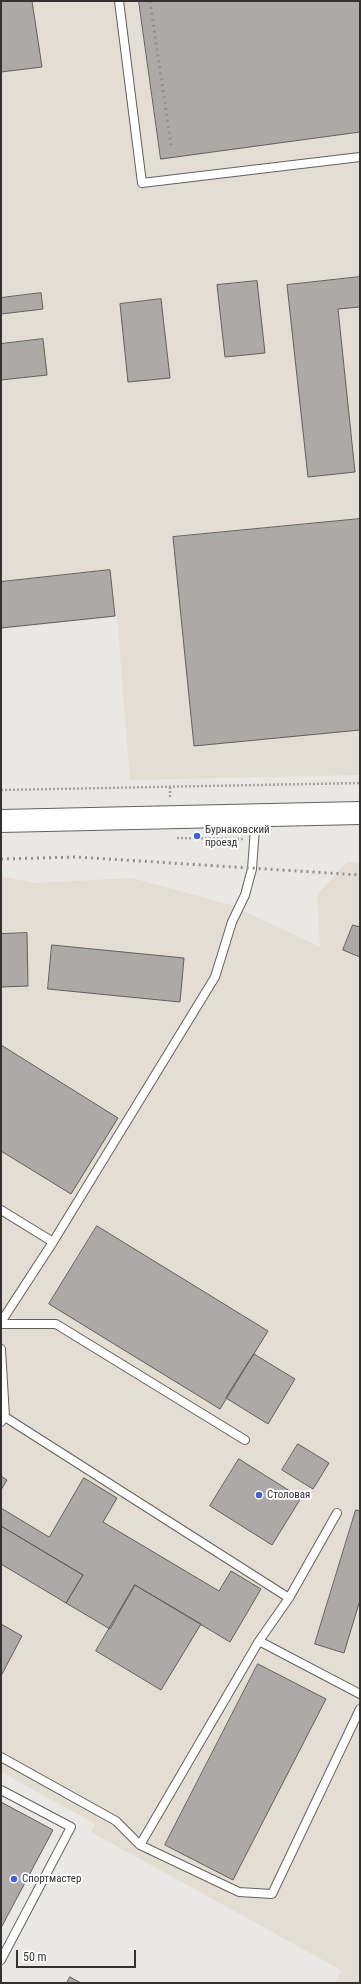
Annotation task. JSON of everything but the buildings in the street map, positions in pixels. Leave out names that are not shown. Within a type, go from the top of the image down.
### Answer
[{"type":"main road","points":[[1,821],[360,813]]},
{"type":"lane","points":[[119,1],[142,183],[360,157]]},
{"type":"lane","points":[[1,1323],[53,1242],[215,977],[232,922],[246,895],[252,869],[256,815]]},
{"type":"lane","points":[[1,1210],[53,1242]]},
{"type":"lane","points":[[1,1323],[56,1324],[245,1440]]},
{"type":"lane","points":[[1,1349],[3,1419],[289,1598]]},
{"type":"lane","points":[[140,1845],[260,1641],[289,1598],[337,1512]]},
{"type":"lane","points":[[260,1641],[360,1694]]},
{"type":"lane","points":[[1,1757],[116,1821],[140,1845],[239,1892],[272,1894],[360,1709]]},
{"type":"lane","points":[[1,1790],[71,1827],[1,1960]]},
{"type":"path","points":[[1,790],[360,783]]},
{"type":"shaded area","points":[[1,1],[360,1],[360,775],[130,780],[117,617],[1,629]]},
{"type":"shaded area","points":[[347,862],[360,862],[360,1983],[335,1983],[341,1970],[91,1832],[95,1824],[1,1772],[1,876],[36,883],[132,878],[231,905],[320,947],[317,895]]},
{"type":"railway","points":[[150,1],[171,145]]},
{"type":"railway","points":[[1,859],[76,857],[360,875]]},
{"type":"place","name":"Бурнаковский проезд","points":[[197,836]]},
{"type":"place","name":"Столовая","points":[[259,1495]]},
{"type":"place","name":"Спортмастер","points":[[14,1879]]}]
